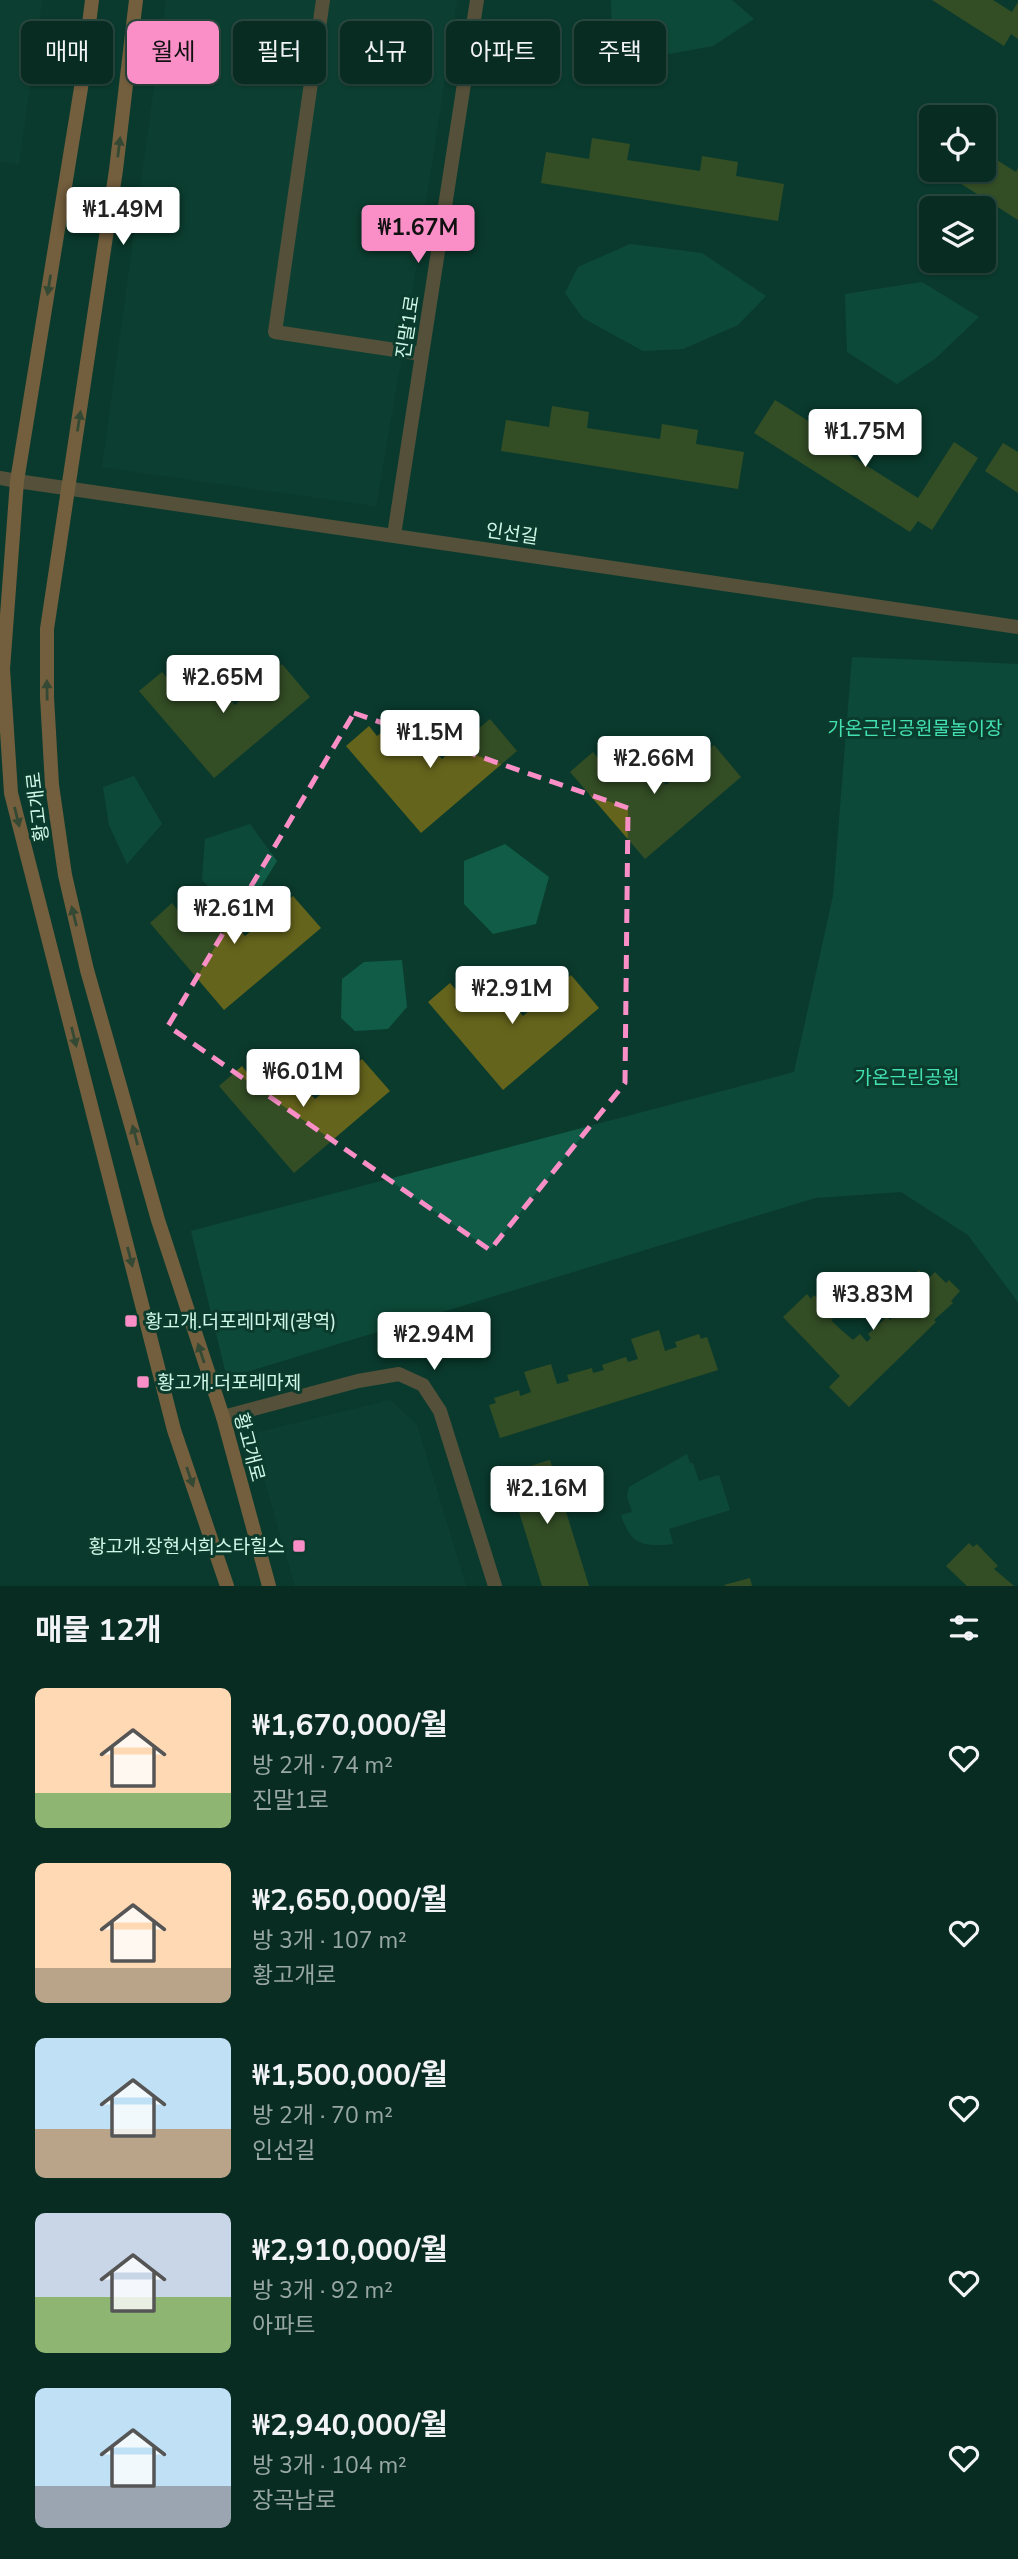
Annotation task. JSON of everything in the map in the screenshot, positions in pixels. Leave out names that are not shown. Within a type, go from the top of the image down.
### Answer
[{"type":"main road","name":"황고개로","points":[[92,0],[79,102],[17,481],[3,669],[10,793],[174,1430],[227,1586]]},
{"type":"main road","name":"황고개로","points":[[136,0],[116,170],[47,629],[47,696],[52,785],[65,875],[88,970],[158,1220],[223,1417],[269,1586]]},
{"type":"street","points":[[323,0],[275,332],[422,354]]},
{"type":"street","name":"진말1로","points":[[394,535],[477,0]]},
{"type":"street","name":"인선길","points":[[0,478],[1018,627]]},
{"type":"street","points":[[223,1417],[358,1381],[399,1374],[423,1385],[440,1411],[495,1586]]},
{"type":"highlighted area","points":[[354,713],[628,808],[625,1083],[490,1250],[168,1026]]},
{"type":"shaded area","points":[[0,0],[42,0],[39,21],[21,21],[21,84],[30,84],[19,164],[0,161]]},
{"type":"shaded area","points":[[166,0],[457,0],[454,21],[446,21],[446,72],[407,327],[376,506],[102,467],[154,84],[219,84],[219,21],[163,21]]},
{"type":"shaded area","points":[[390,1400],[417,1425],[466,1586],[295,1586],[251,1434]]},
{"type":"green space","points":[[611,0],[732,0],[754,19],[713,46],[666,54],[666,21],[612,21]]},
{"type":"green space","points":[[630,244],[702,253],[766,296],[738,325],[683,349],[643,351],[583,318],[565,293],[578,267]]},
{"type":"green space","points":[[922,282],[979,317],[936,358],[897,384],[847,352],[845,294]]},
{"type":"green space","name":"가온근린공원","points":[[852,657],[1018,664],[1018,1302],[968,1235],[901,1192],[815,1198],[227,1378],[191,1231],[794,1072],[833,896]]},
{"type":"green space","points":[[134,776],[162,824],[127,864],[109,825],[103,787]]},
{"type":"green space","points":[[250,824],[277,861],[256,895],[218,897],[202,880],[205,839]]},
{"type":"green space","points":[[505,844],[549,877],[536,924],[493,934],[464,904],[464,861]]},
{"type":"green space","points":[[402,960],[407,1007],[388,1029],[355,1031],[341,1018],[342,979],[364,962]]},
{"type":"green space","points":[[687,1454],[699,1481],[719,1475],[730,1510],[669,1529],[673,1544],[654,1545],[639,1542],[629,1533],[621,1515],[632,1512],[627,1496],[629,1487]]},
{"type":"building","points":[[932,0],[993,0],[1012,12],[1018,2],[1018,39],[1011,34],[1004,46]]},
{"type":"building","points":[[592,138],[630,144],[627,160],[700,171],[702,156],[738,162],[736,176],[784,184],[778,221],[541,183],[546,152],[589,159]]},
{"type":"building","points":[[996,160],[1016,172],[1018,168],[1018,220],[996,206],[996,196],[980,196],[958,182],[996,182]]},
{"type":"building","points":[[775,400],[818,427],[823,419],[849,436],[840,449],[918,498],[954,442],[978,458],[932,530],[918,521],[910,532],[754,433]]},
{"type":"building","points":[[552,406],[589,412],[587,428],[660,439],[662,424],[698,430],[696,444],[744,452],[738,489],[501,451],[506,420],[549,427]]},
{"type":"building","points":[[1003,443],[1018,452],[1018,493],[985,471]]},
{"type":"building","points":[[282,664],[310,697],[214,778],[139,691],[162,672],[170,681],[182,671],[205,697],[218,685],[235,705]]},
{"type":"building","points":[[490,719],[517,751],[421,833],[346,746],[369,726],[377,736],[389,726],[412,752],[426,740],[442,759]]},
{"type":"building","points":[[714,745],[741,777],[645,859],[570,772],[593,752],[601,762],[613,752],[636,778],[650,766],[666,785]]},
{"type":"building","points":[[293,896],[321,928],[224,1010],[150,923],[172,903],[180,913],[192,902],[215,928],[229,917],[245,936]]},
{"type":"building","points":[[571,975],[599,1008],[503,1090],[428,1002],[450,983],[459,993],[470,982],[493,1009],[507,996],[523,1016]]},
{"type":"building","points":[[362,1059],[390,1091],[294,1173],[219,1086],[242,1066],[250,1076],[262,1065],[284,1091],[298,1080],[315,1099]]},
{"type":"building","points":[[919,1270],[928,1279],[935,1272],[946,1283],[949,1280],[960,1291],[951,1301],[953,1303],[934,1320],[936,1322],[849,1407],[829,1387],[840,1376],[783,1317],[807,1294],[811,1299],[814,1295],[835,1317],[831,1320],[839,1328],[853,1340],[860,1334],[867,1342],[871,1338],[868,1334],[887,1317],[890,1320],[897,1313],[879,1292],[895,1277],[903,1286]]},
{"type":"building","points":[[659,1330],[665,1351],[677,1347],[675,1342],[699,1334],[701,1339],[707,1337],[718,1370],[500,1438],[489,1405],[496,1403],[494,1398],[519,1390],[520,1396],[531,1392],[524,1372],[551,1364],[557,1384],[569,1381],[567,1375],[592,1368],[593,1373],[604,1370],[602,1365],[626,1357],[628,1362],[638,1359],[631,1339]]},
{"type":"building","points":[[550,1460],[589,1586],[542,1586],[507,1473]]},
{"type":"building","points":[[969,1543],[973,1547],[977,1544],[998,1566],[994,1569],[1014,1586],[967,1586],[946,1566]]},
{"type":"building","points":[[750,1578],[752,1586],[724,1585]]},
{"type":"place","name":"황고개.더포레마제(광역)","points":[[131,1321]]},
{"type":"place","name":"황고개.더포레마제","points":[[143,1382]]},
{"type":"place","name":"황고개.장현서희스타힐스","points":[[299,1546]]},
{"type":"park label","name":"가온근린공원물놀이장","points":[[915,728]]}]
